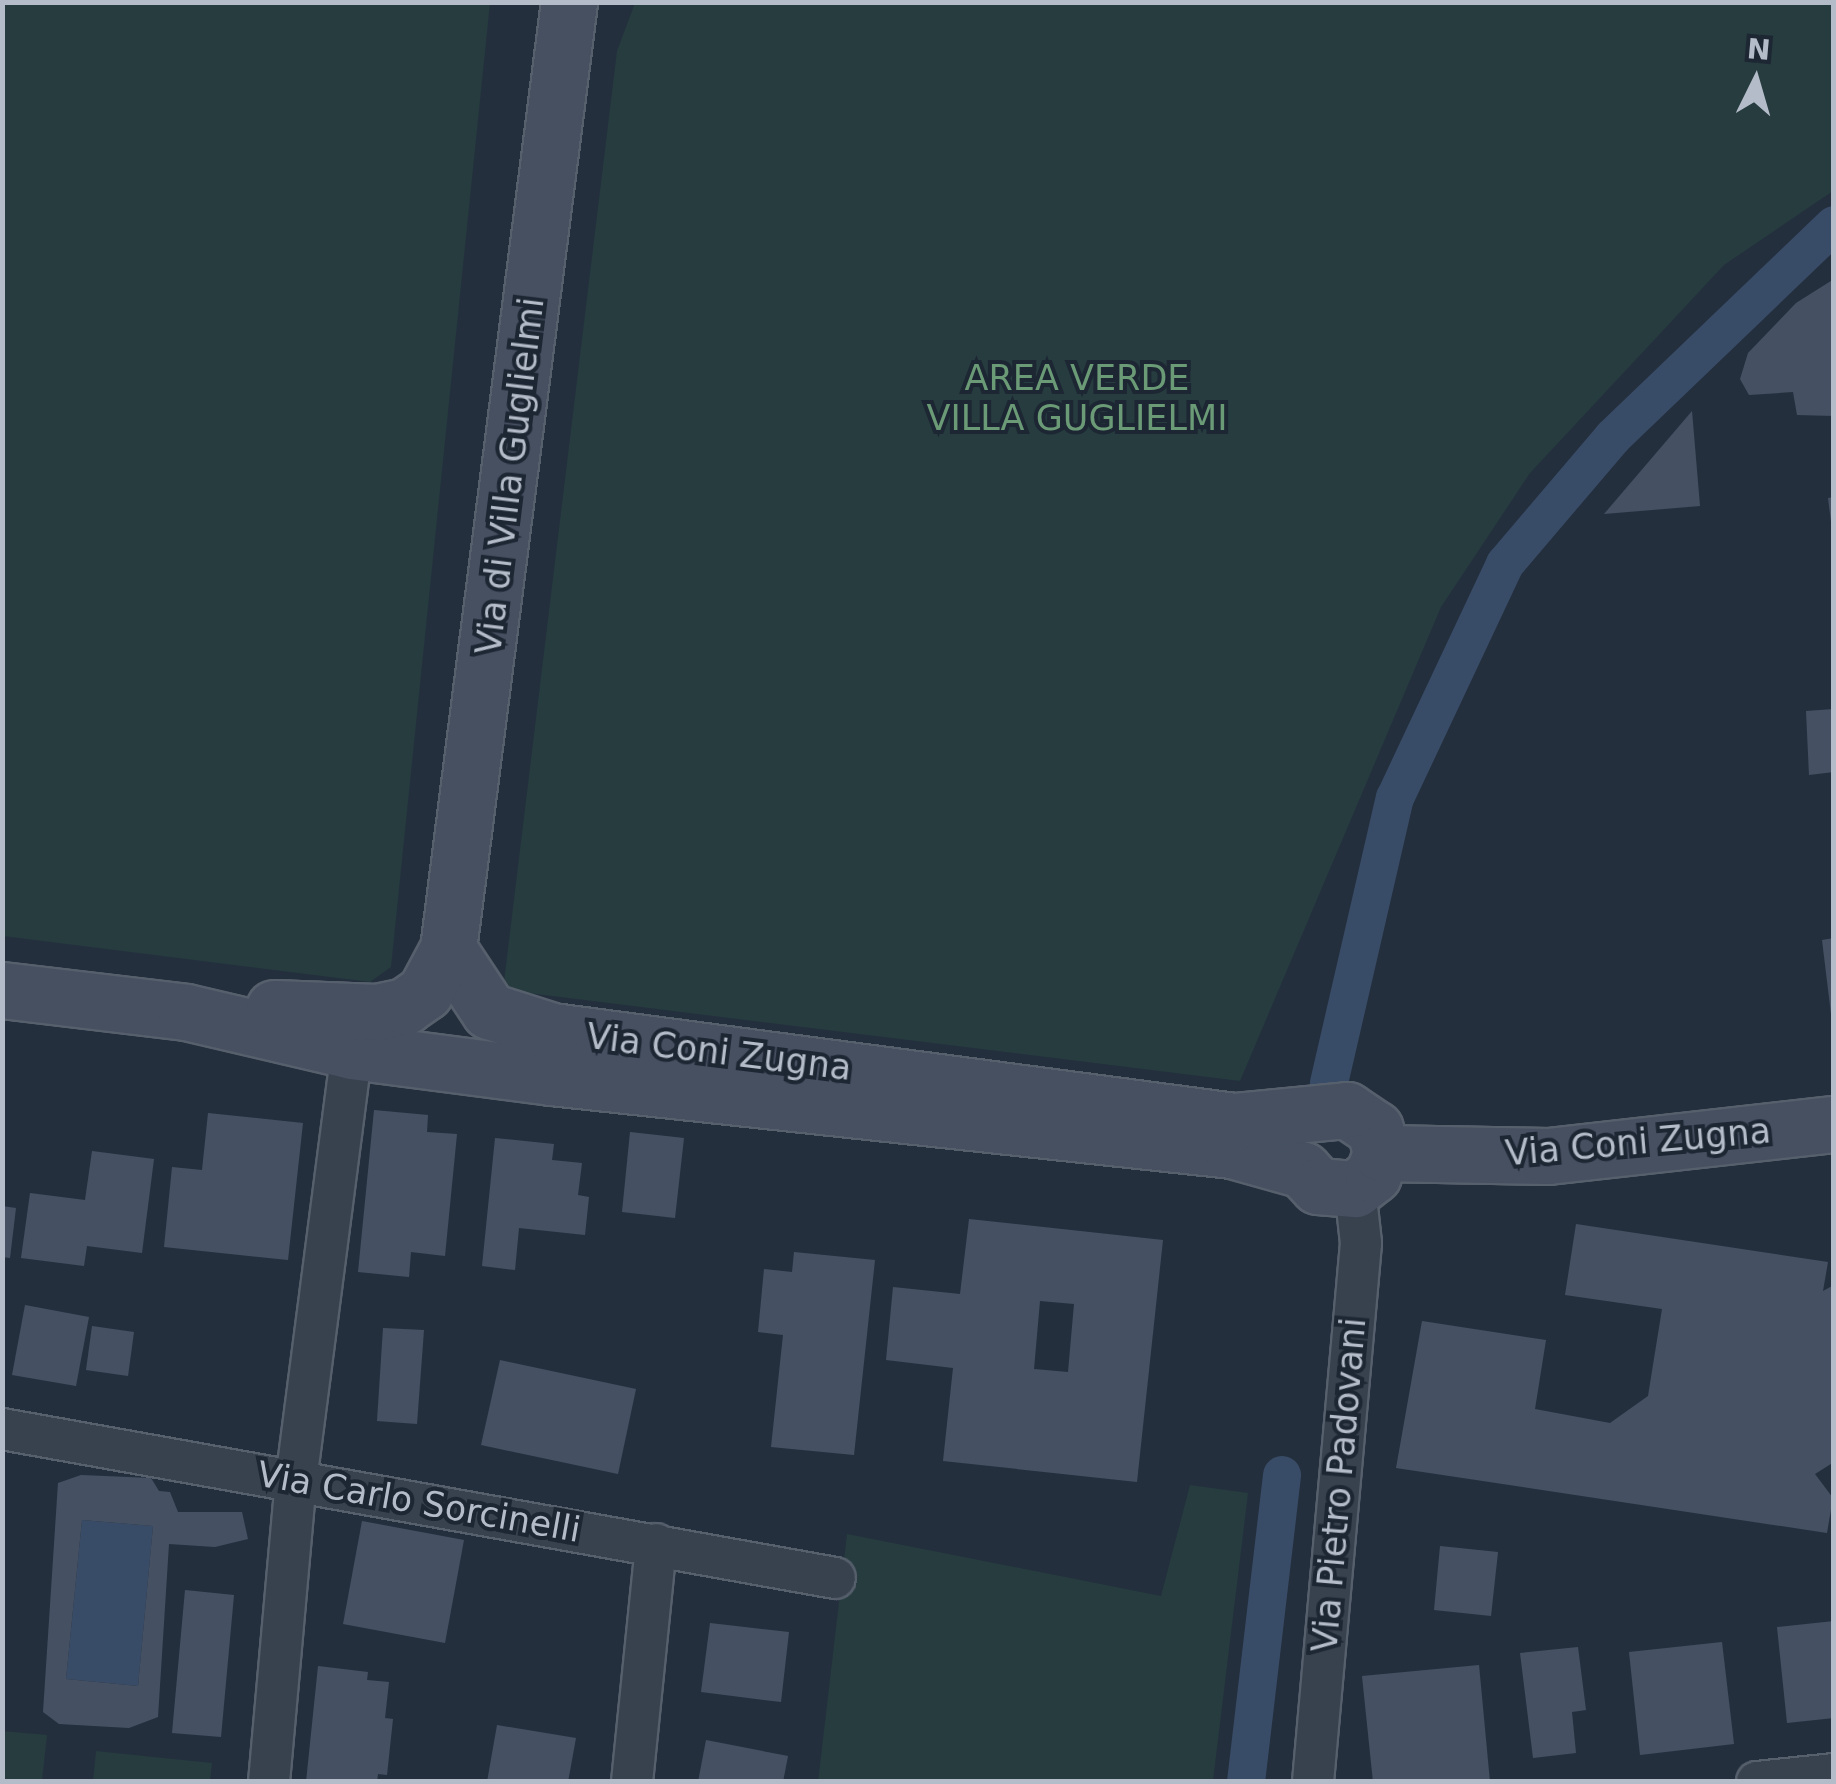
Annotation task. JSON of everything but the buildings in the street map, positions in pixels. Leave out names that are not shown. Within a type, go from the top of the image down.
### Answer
[{"type":"street","name":"Via di Villa Guglielmi","points":[[448,949],[569,2]]},
{"type":"street","name":"Via Coni Zugna","points":[[186,1012],[282,1008],[376,1012],[405,1006],[425,992],[448,949],[489,1011],[552,1031],[1234,1121],[1347,1110],[1375,1129],[1368,1171]]},
{"type":"street","name":"Via Coni Zugna","points":[[2,990],[186,1012],[352,1051],[590,1082],[1232,1150],[1303,1170],[1318,1186],[1368,1171],[1548,1156],[1834,1124]]},
{"type":"street","points":[[269,1782],[296,1481],[352,1051]]},
{"type":"street","points":[[1303,1170],[1299,1144],[1316,1116]]},
{"type":"street","name":"Via Pietro Padovani","points":[[1313,1782],[1368,1171]]},
{"type":"street","name":"Via Carlo Sorcinelli","points":[[2,1429],[835,1578]]},
{"type":"street","points":[[632,1782],[656,1544]]},
{"type":"street","points":[[1757,1782],[1834,1774]]},
{"type":"green space","points":[[3,2],[490,3],[391,967],[370,982],[3,936]]},
{"type":"green space","name":"AREA VERDE VILLA GUGLIELMI","points":[[635,3],[1833,3],[1833,191],[1724,265],[1530,473],[1441,607],[1240,1081],[503,990],[617,51]]},
{"type":"green space","points":[[1190,1485],[1248,1493],[1213,1781],[818,1782],[847,1534],[1161,1596]]},
{"type":"green space","points":[[2,1731],[47,1735],[42,1781],[3,1781]]},
{"type":"green space","points":[[96,1751],[212,1763],[210,1781],[93,1781]]},
{"type":"water","points":[[82,1520],[153,1526],[138,1686],[66,1679]]},
{"type":"waterway","points":[[1329,1083],[1395,798],[1505,564],[1613,437],[1834,225]]},
{"type":"waterway","points":[[1246,1782],[1282,1475]]}]
